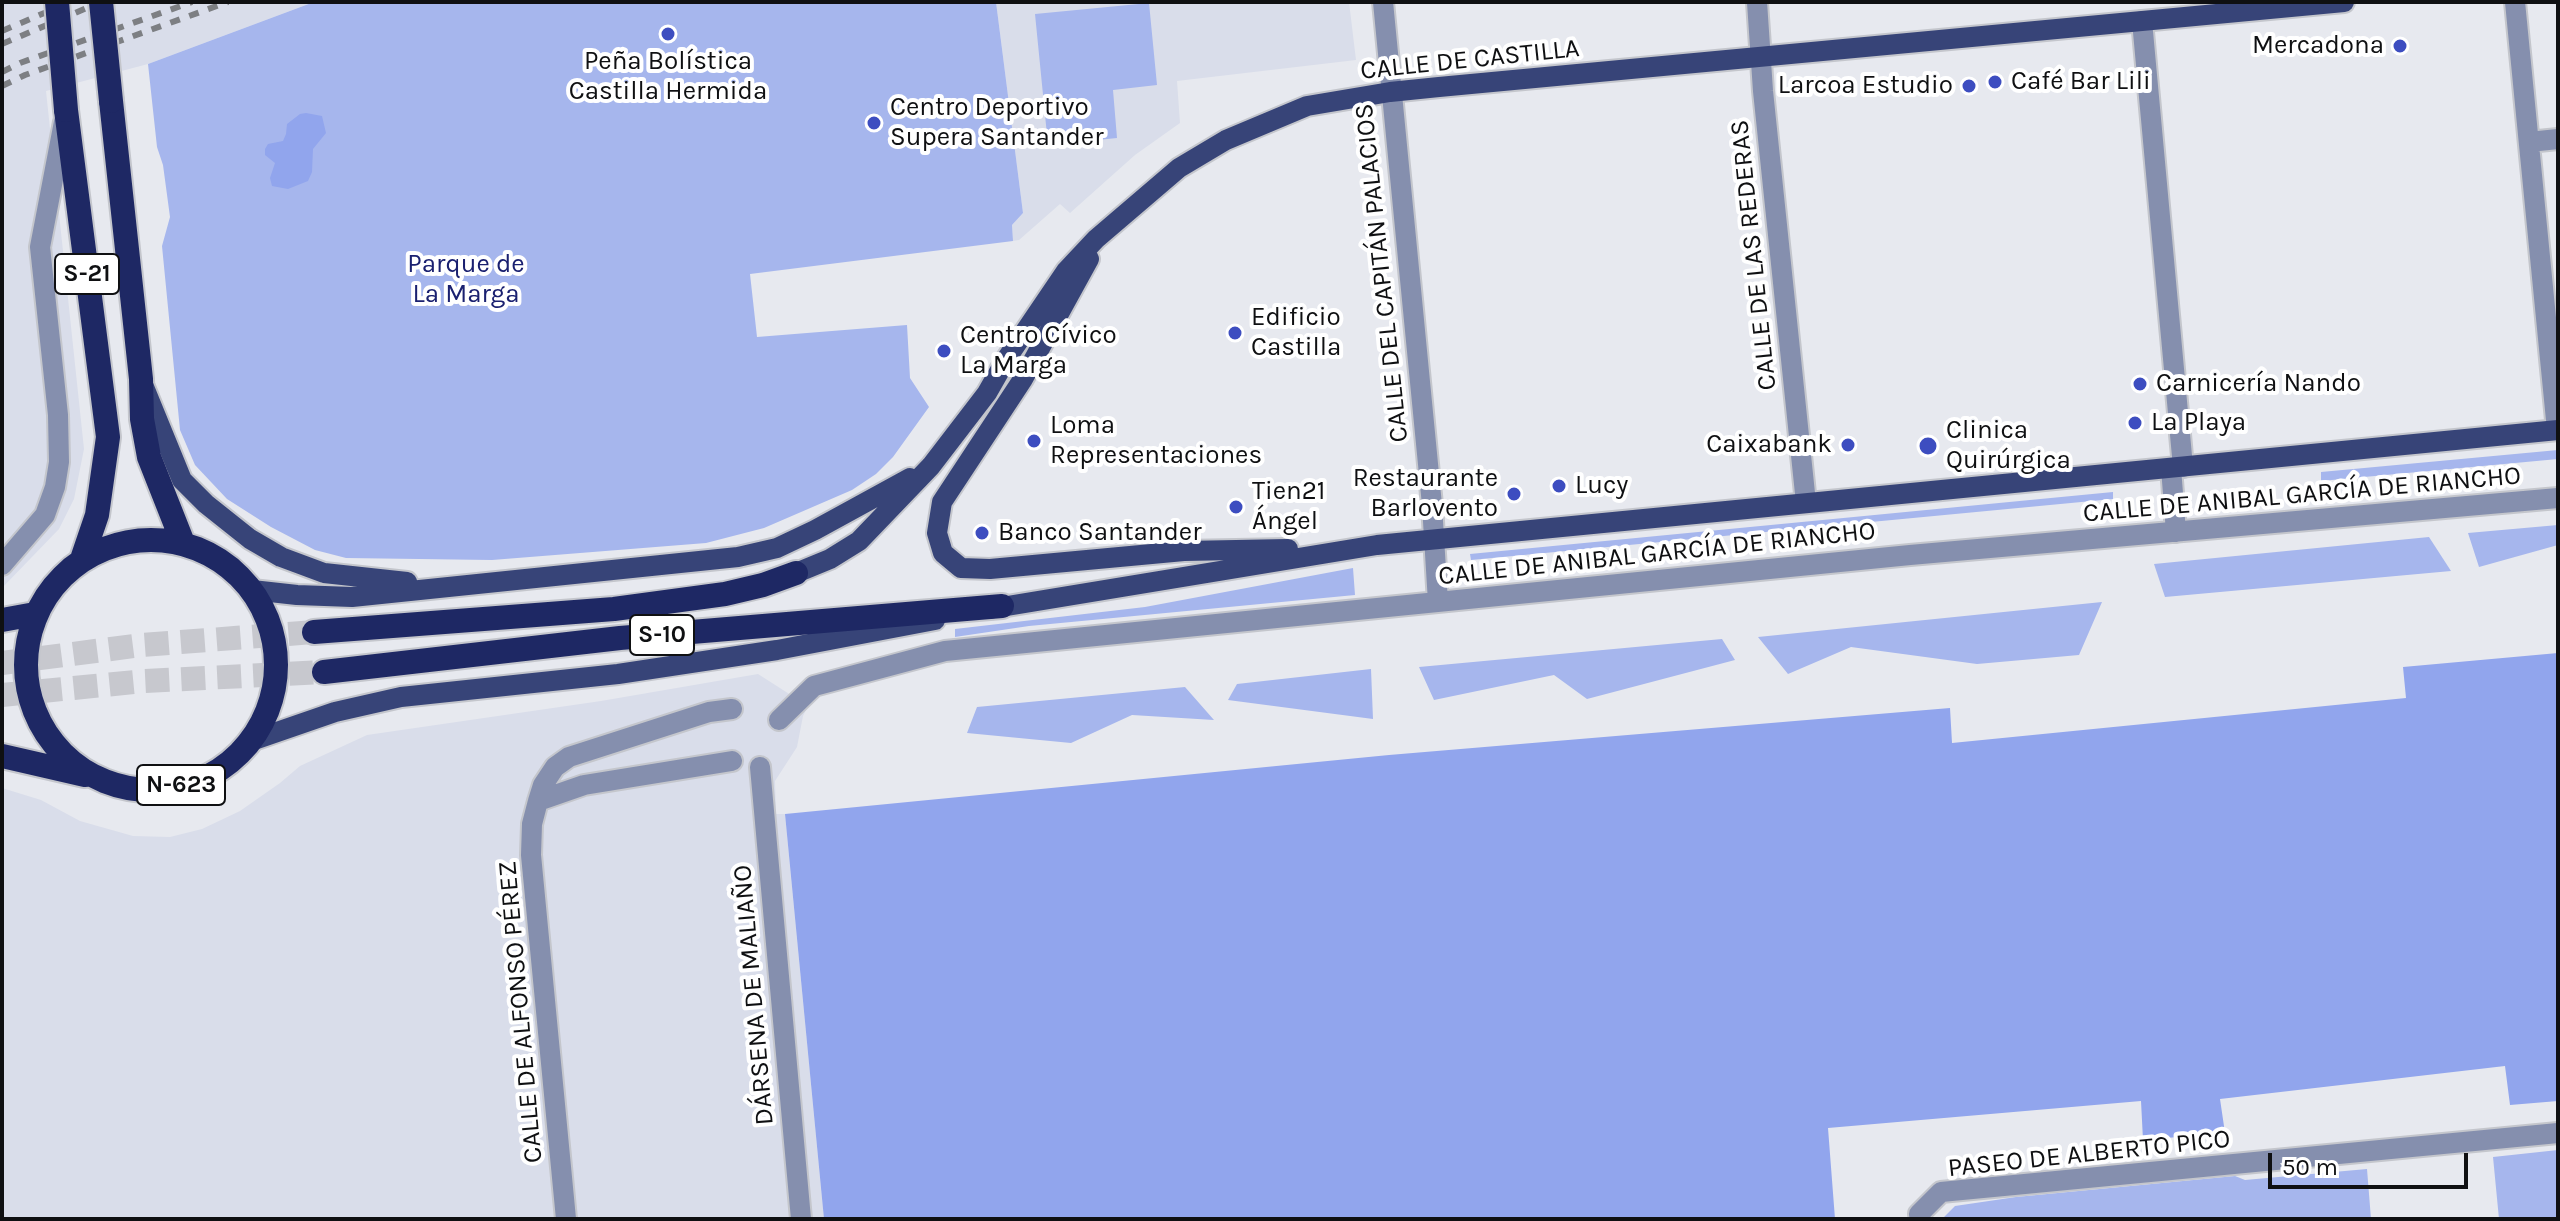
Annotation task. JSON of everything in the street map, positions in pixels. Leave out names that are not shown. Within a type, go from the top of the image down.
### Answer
[{"type":"highway","name":"S-21","points":[[57,2],[66,110],[108,437],[97,515],[82,559]]},
{"type":"highway","name":"S-21","points":[[101,2],[141,379],[142,419],[149,457],[183,543]]},
{"type":"highway","name":"N-623","points":[[131,540],[183,543],[222,561],[252,590],[270,624],[277,662],[272,700],[251,741],[232,761],[202,779],[168,789],[133,789],[99,779],[66,757],[42,727],[28,690],[26,651],[35,614],[54,583],[82,559],[131,540]]},
{"type":"highway","name":"S-10","points":[[314,632],[614,609],[725,594],[796,573]]},
{"type":"highway","name":"S-10","points":[[324,672],[620,638],[1002,606]]},
{"type":"highway","points":[[2,620],[35,614]]},
{"type":"highway","points":[[2,756],[99,779]]},
{"type":"main road","name":"CALLE DE CASTILLA","points":[[796,573],[830,559],[859,541],[931,466],[987,393],[1066,271],[1113,224],[1179,168],[1226,140],[1307,106],[1390,92],[2344,2]]},
{"type":"main road","points":[[1113,224],[1088,261],[1023,379],[942,502],[937,533],[943,553],[961,568],[990,569],[1184,551],[1364,547]]},
{"type":"main road","points":[[141,379],[182,480],[250,539],[281,557],[324,573],[451,585]]},
{"type":"main road","points":[[251,741],[335,712],[401,697],[618,674],[734,657],[1002,606],[1364,547],[2557,430]]},
{"type":"main road","points":[[252,590],[352,597],[738,557],[777,548],[855,510],[931,466]]},
{"type":"street","name":"CALLE DEL CAPITÁN PALACIOS","points":[[1383,2],[1438,602]]},
{"type":"street","name":"CALLE DE LAS REDERAS","points":[[1757,2],[1760,58],[1806,503]]},
{"type":"street","points":[[2515,2],[2557,430]]},
{"type":"street","points":[[2142,21],[2177,467],[2176,532]]},
{"type":"street","points":[[2,565],[45,515],[55,487],[59,462],[58,415],[40,247],[66,110]]},
{"type":"street","points":[[2529,142],[2558,139]]},
{"type":"street","name":"CALLE DE ANIBAL GARCÍA DE RIANCHO","points":[[779,720],[814,686],[945,651],[1910,555],[2558,498]]},
{"type":"street","points":[[538,801],[543,785],[555,767],[569,757],[709,712],[732,709]]},
{"type":"street","points":[[538,801],[584,785],[732,761]]},
{"type":"street","name":"DÁRSENA DE MALIAÑO","points":[[760,767],[801,1219]]},
{"type":"street","name":"CALLE DE ALFONSO PÉREZ","points":[[538,801],[532,824],[531,855],[566,1219]]},
{"type":"street","name":"PASEO DE ALBERTO PICO","points":[[1919,1216],[1941,1192],[2558,1133]]},
{"type":"shaded area","points":[[2,2],[314,2],[148,64],[46,91],[84,449],[74,499],[59,529],[2,588]]},
{"type":"shaded area","points":[[996,2],[1349,2],[1356,60],[1177,81],[1180,123],[1135,155],[1070,213],[1060,204],[1019,240],[1013,241],[1012,225],[1023,213]]},
{"type":"shaded area","points":[[306,113],[322,116],[326,133],[313,149],[312,172],[308,181],[288,189],[272,186],[270,178],[275,163],[265,155],[265,149],[268,144],[283,141],[287,124]]},
{"type":"shaded area","points":[[2558,653],[2558,1101],[2510,1105],[2505,1066],[2220,1099],[2225,1133],[2143,1140],[2141,1101],[1828,1128],[1835,1219],[824,1219],[785,814],[1389,755],[1950,708],[1952,743],[2406,698],[2403,667]]},
{"type":"shaded area","points":[[758,674],[808,706],[797,747],[775,781],[776,814],[785,814],[824,1219],[2,1219],[2,788],[41,800],[80,821],[133,836],[170,837],[202,829],[240,811],[300,766],[367,735],[601,701]]},
{"type":"green space","name":"Parque de La Marga","points":[[314,2],[996,2],[1023,213],[1012,225],[1013,241],[750,274],[757,337],[907,325],[910,378],[929,407],[893,457],[876,474],[852,490],[764,528],[706,543],[492,560],[346,558],[315,550],[227,499],[195,465],[180,430],[162,246],[170,217],[163,165],[157,147],[148,64]]},
{"type":"green space","points":[[1149,3],[1157,85],[1113,90],[1117,138],[1048,145],[1035,14]]},
{"type":"green space","points":[[2558,450],[2558,459],[2321,481],[2321,472]]},
{"type":"green space","points":[[2113,492],[2113,499],[1471,560],[1470,554]]},
{"type":"green space","points":[[2558,525],[2558,545],[2479,567],[2468,533]]},
{"type":"green space","points":[[2429,537],[2451,571],[2165,597],[2154,564]]},
{"type":"green space","points":[[1353,568],[1355,595],[1029,626],[955,637],[955,629],[1145,607]]},
{"type":"green space","points":[[2102,602],[2079,655],[1977,664],[1851,647],[1788,674],[1758,637]]},
{"type":"green space","points":[[1722,639],[1735,660],[1587,699],[1554,675],[1434,700],[1419,667]]},
{"type":"green space","points":[[1371,669],[1373,719],[1228,700],[1237,684]]},
{"type":"green space","points":[[1185,687],[1214,720],[1132,715],[1071,743],[967,733],[977,707]]},
{"type":"green space","points":[[2558,1150],[2558,1219],[2499,1219],[2493,1157]]},
{"type":"green space","points":[[2367,1169],[2371,1219],[1942,1219],[1955,1206],[2016,1197],[2235,1176],[2245,1180]]},
{"type":"tunnel","points":[[2,663],[142,645],[314,632]]},
{"type":"tunnel","points":[[2,695],[145,681],[324,672]]},
{"type":"railway","points":[[2,31],[70,2]]},
{"type":"railway","points":[[2,44],[101,2]]},
{"type":"railway","points":[[2,72],[192,2]]},
{"type":"railway","points":[[2,86],[228,2]]},
{"type":"place","name":"Peña Bolística Castilla Hermida","points":[[668,34]]},
{"type":"place","name":"Mercadona","points":[[2400,46]]},
{"type":"place","name":"Café Bar Lili","points":[[1995,82]]},
{"type":"place","name":"Larcoa Estudio","points":[[1969,86]]},
{"type":"place","name":"Centro Deportivo Supera Santander","points":[[874,123]]},
{"type":"place","name":"Edificio Castilla","points":[[1235,333]]},
{"type":"place","name":"Centro Cívico La Marga","points":[[944,351]]},
{"type":"place","name":"Carnicería Nando","points":[[2140,384]]},
{"type":"place","name":"La Playa","points":[[2135,423]]},
{"type":"place","name":"Loma Representaciones","points":[[1034,441]]},
{"type":"place","name":"Caixabank","points":[[1848,445]]},
{"type":"place","name":"Clinica Quirúrgica","points":[[1928,446]]},
{"type":"place","name":"Lucy","points":[[1559,486]]},
{"type":"place","name":"Restaurante Barlovento","points":[[1514,494]]},
{"type":"place","name":"Tien21 Ángel","points":[[1236,507]]},
{"type":"place","name":"Banco Santander","points":[[982,533]]}]
